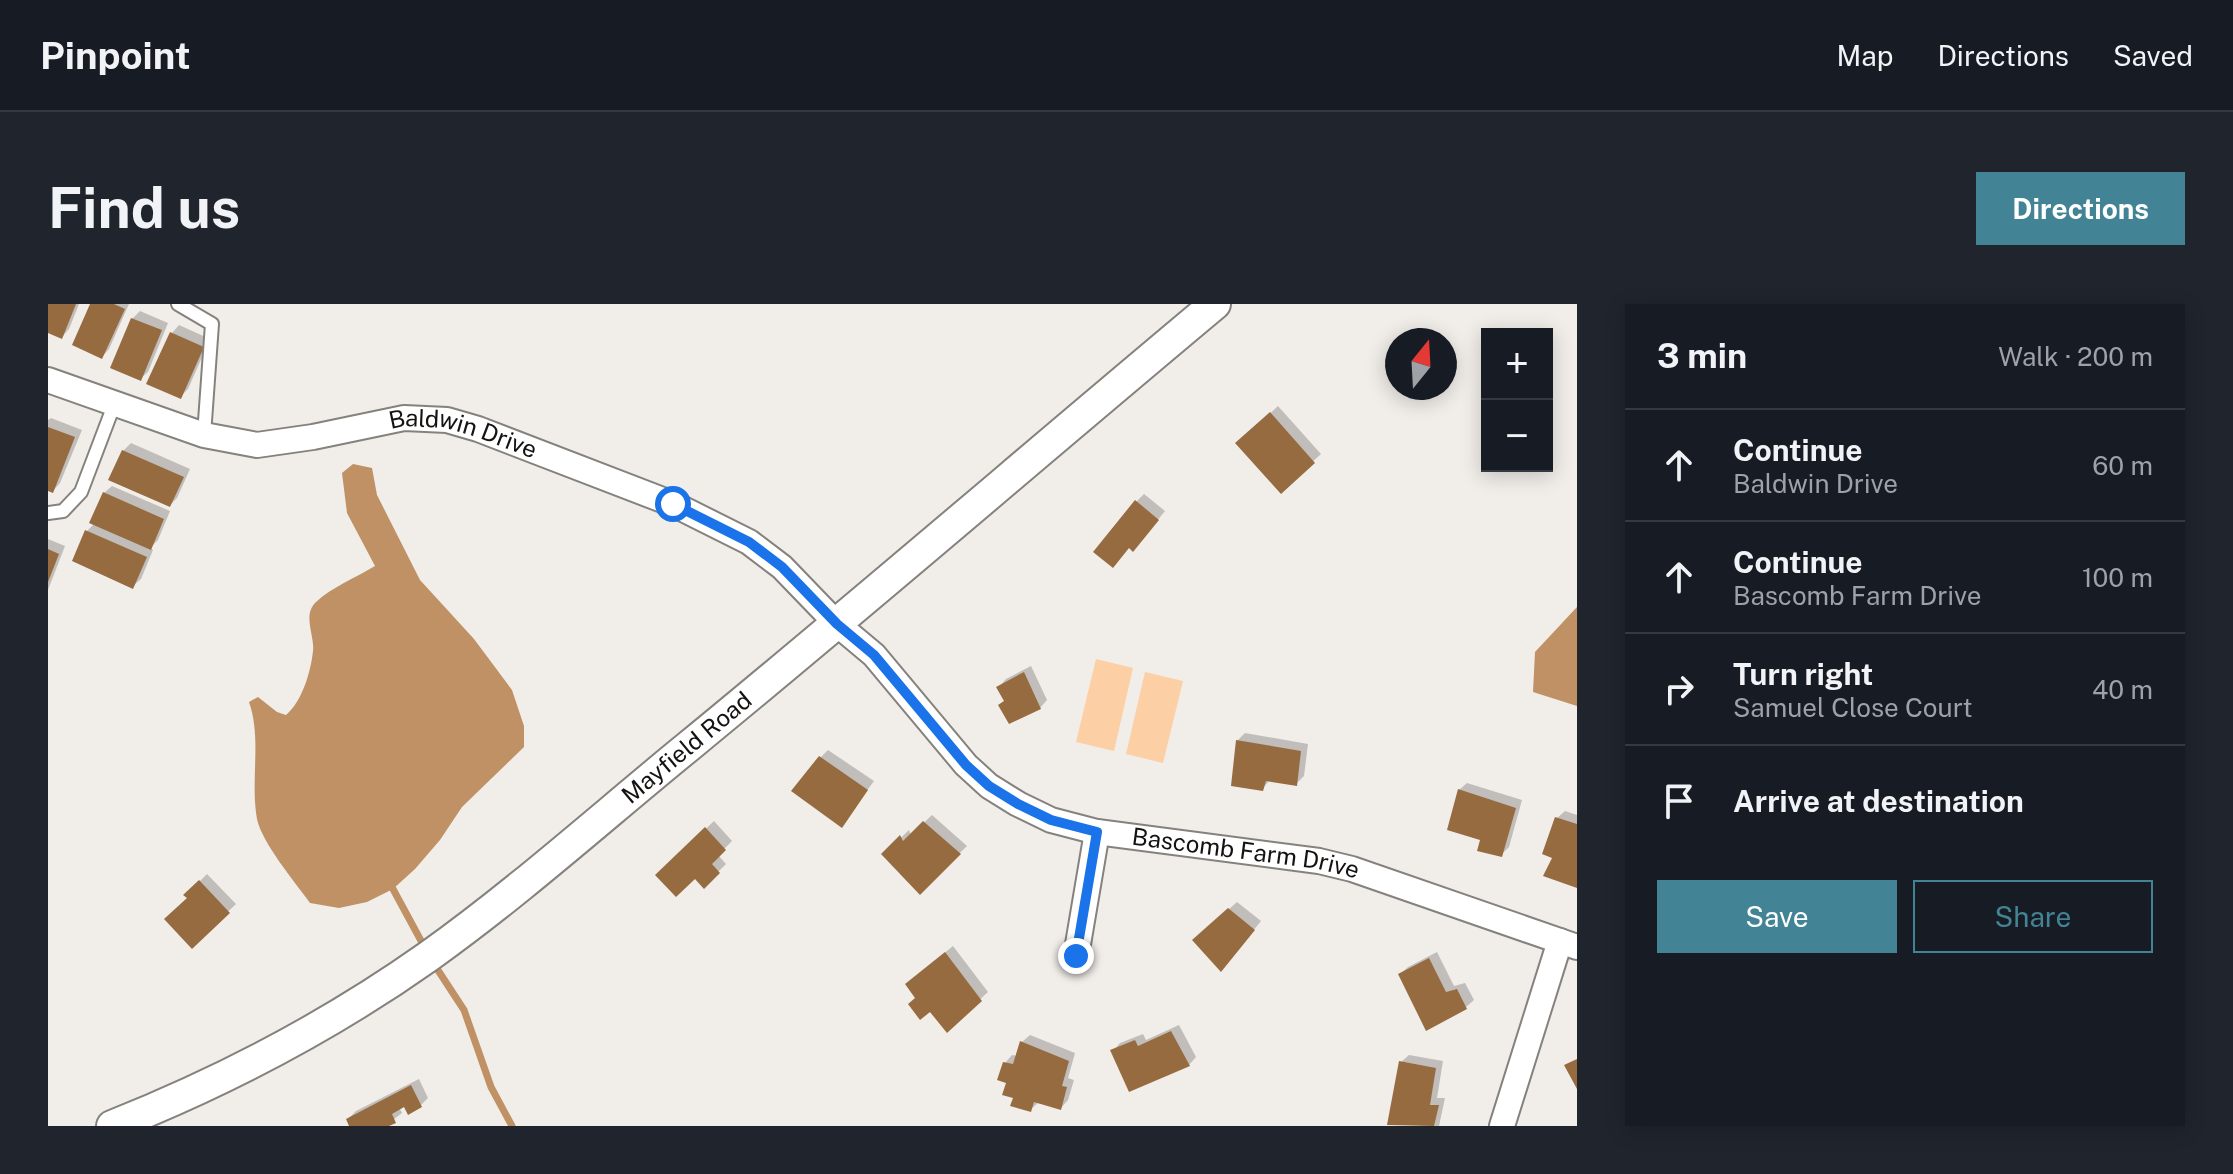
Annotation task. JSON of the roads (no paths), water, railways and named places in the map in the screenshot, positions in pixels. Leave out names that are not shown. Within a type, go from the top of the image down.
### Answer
[{"type":"street","name":"Mayfield Road","points":[[112,1126],[250,1066],[310,1033],[423,960],[837,624],[1215,304]]},
{"type":"street","name":"Baldwin Drive","points":[[48,380],[204,435],[257,445],[426,417],[478,429],[673,504],[749,542],[782,567],[837,624]]},
{"type":"street","name":"Bascomb Farm Drive","points":[[837,624],[874,655],[966,765],[989,786],[1051,820],[1097,832],[1319,861],[1352,869],[1568,944]]},
{"type":"street","points":[[1076,956],[1097,832]]},
{"type":"street","points":[[1502,1126],[1568,944]]},
{"type":"lane","points":[[178,304],[212,324],[204,435]]},
{"type":"lane","points":[[48,513],[63,511],[81,492],[114,405]]},
{"type":"waterway","points":[[393,889],[426,950]]},
{"type":"waterway","points":[[432,961],[464,1010],[491,1087],[512,1126]]}]
